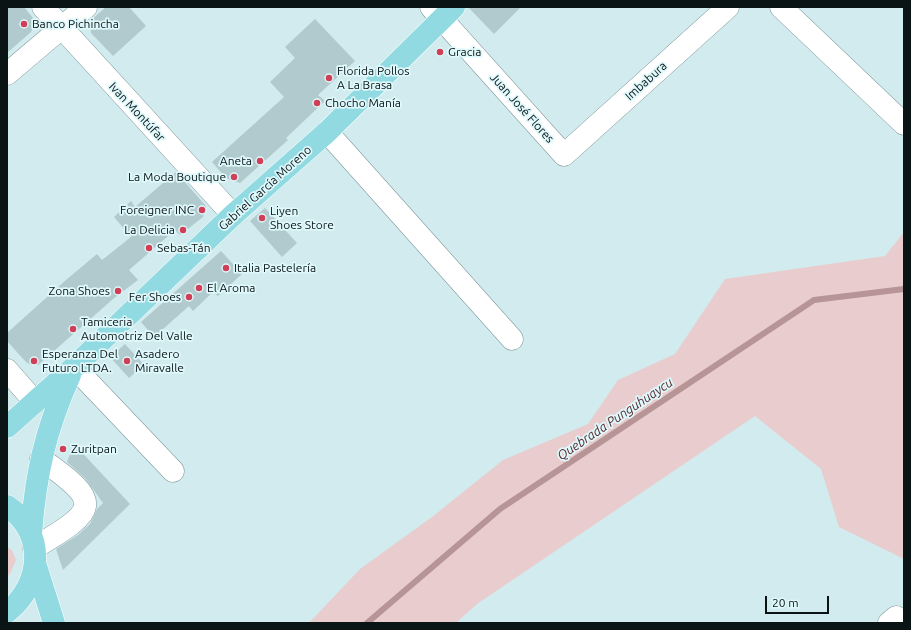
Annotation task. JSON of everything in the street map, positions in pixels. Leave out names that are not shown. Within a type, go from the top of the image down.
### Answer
[{"type":"main road","name":"Gabriel García Moreno","points":[[7,427],[74,367],[233,215],[327,132],[443,11]]},
{"type":"main road","name":"Gabriel García Moreno","points":[[7,612],[16,605],[26,592],[33,577],[35,490],[41,458],[56,406],[74,367]]},
{"type":"main road","points":[[7,506],[16,512],[33,548],[54,623]]},
{"type":"street","name":"Ivan Montúfar","points":[[43,7],[61,29],[233,215]]},
{"type":"street","points":[[7,74],[86,7]]},
{"type":"street","name":"Imbabura","points":[[564,155],[728,7]]},
{"type":"street","points":[[781,7],[904,124]]},
{"type":"street","name":"Juan José Flores","points":[[443,11],[564,155]]},
{"type":"street","points":[[327,132],[512,339]]},
{"type":"street","points":[[74,367],[173,471]]},
{"type":"street","points":[[7,370],[35,402]]},
{"type":"street","points":[[33,548],[69,528],[83,514],[87,506],[86,499],[74,483],[41,458]]},
{"type":"shaded area","points":[[904,232],[904,559],[839,527],[821,469],[755,416],[477,604],[456,623],[309,623],[360,569],[432,517],[503,460],[588,424],[618,380],[675,354],[725,279],[885,256]]},
{"type":"shaded area","points":[[7,547],[12,550],[16,560],[7,577]]},
{"type":"building","points":[[7,7],[24,7],[33,18],[34,25],[31,32],[7,53]]},
{"type":"building","points":[[106,7],[129,7],[146,26],[113,56],[91,33],[90,21]]},
{"type":"building","points":[[468,7],[521,7],[494,34]]},
{"type":"building","points":[[315,19],[355,61],[318,95],[325,101],[286,138],[288,140],[240,183],[226,178],[212,162],[284,97],[270,82],[295,58],[285,47]]},
{"type":"building","points":[[176,172],[206,206],[203,217],[180,235],[175,230],[129,270],[138,280],[113,299],[38,365],[32,365],[26,362],[7,341],[7,333],[97,254],[102,260],[131,237],[114,217],[131,201],[135,207]]},
{"type":"building","points":[[265,208],[297,243],[282,257],[250,221]]},
{"type":"building","points":[[221,251],[242,274],[218,296],[213,292],[193,311],[189,306],[154,337],[141,322]]},
{"type":"building","name":"Asadero Miravalle","points":[[125,344],[144,365],[129,378],[110,357]]},
{"type":"building","points":[[74,444],[130,504],[63,570],[56,549],[78,535],[90,524],[97,509],[103,503],[85,478],[67,462]]},
{"type":"waterway","name":"Quebrada Punguhuaycu","points":[[367,623],[500,509],[814,300],[904,289]]},
{"type":"place","name":"Banco Pichincha","points":[[24,24]]},
{"type":"place","name":"Gracia","points":[[440,52]]},
{"type":"place","name":"Florida Pollos A La Brasa","points":[[329,78]]},
{"type":"place","name":"Chocho Manía","points":[[317,103]]},
{"type":"place","name":"Aneta","points":[[260,161]]},
{"type":"place","name":"La Moda Boutique","points":[[234,177]]},
{"type":"place","name":"Foreigner INC","points":[[202,210]]},
{"type":"place","name":"Liyen Shoes Store","points":[[262,218]]},
{"type":"place","name":"La Delicia","points":[[183,230]]},
{"type":"place","name":"Sebas-Tán","points":[[149,248]]},
{"type":"place","name":"Italia Pastelería","points":[[226,268]]},
{"type":"place","name":"El Aroma","points":[[199,288]]},
{"type":"place","name":"Zona Shoes","points":[[118,291]]},
{"type":"place","name":"Fer Shoes","points":[[189,297]]},
{"type":"place","name":"Tamiceria Automotriz Del Valle","points":[[73,329]]},
{"type":"place","name":"Esperanza Del Futuro LTDA.","points":[[34,361]]},
{"type":"place","name":"Asadero Miravalle","points":[[127,361]]},
{"type":"place","name":"Zuritpan","points":[[63,449]]}]
